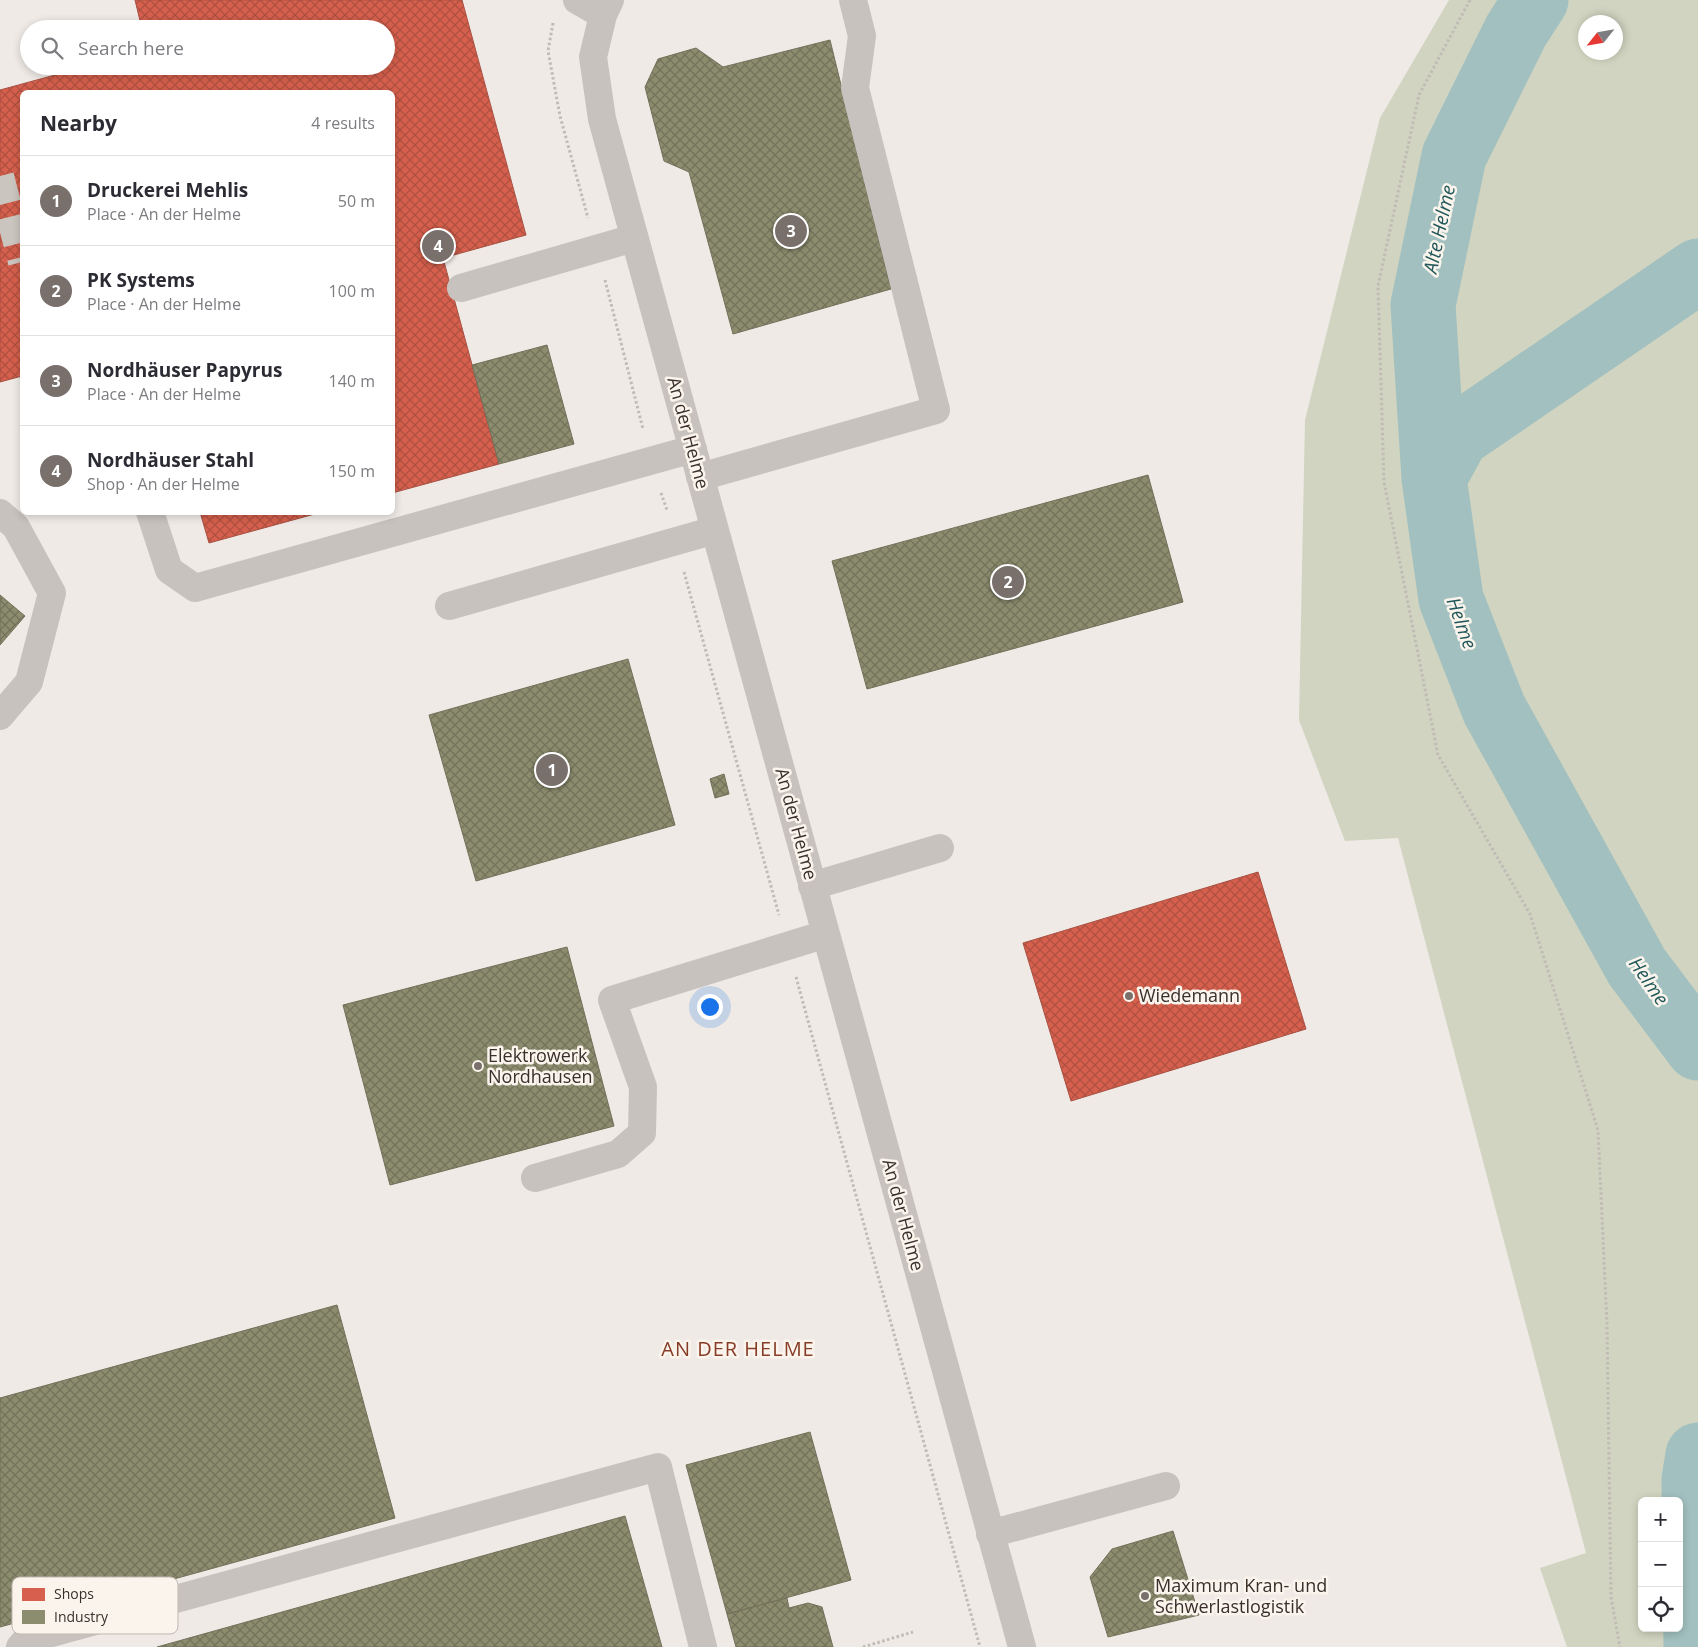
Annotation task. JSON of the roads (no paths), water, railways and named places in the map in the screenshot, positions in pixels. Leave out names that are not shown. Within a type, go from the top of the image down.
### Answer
[{"type":"street","points":[[578,0],[606,8]]},
{"type":"street","points":[[700,477],[936,410],[855,88],[862,36],[853,0]]},
{"type":"street","name":"An der Helme","points":[[606,8],[593,58],[602,119],[1022,1647]]},
{"type":"street","points":[[461,288],[634,238]]},
{"type":"street","points":[[151,515],[169,570],[195,588],[692,450]]},
{"type":"street","points":[[0,514],[16,527],[52,593],[29,682],[0,716]]},
{"type":"street","points":[[449,606],[715,530]]},
{"type":"street","points":[[812,886],[940,848]]},
{"type":"street","points":[[535,1178],[618,1154],[642,1133],[643,1088],[612,1000],[826,934]]},
{"type":"street","points":[[178,1598],[658,1467],[703,1647]]},
{"type":"street","points":[[990,1534],[1166,1486]]},
{"type":"street","points":[[20,1647],[26,1640],[48,1634]]},
{"type":"waterway","name":"Alte Helme","points":[[1434,478],[1423,305],[1454,156],[1516,31],[1536,0]]},
{"type":"waterway","name":"Helme","points":[[1698,271],[1457,436],[1434,478],[1451,599],[1494,709],[1637,967],[1698,1048]]},
{"type":"waterway","name":"Helme","points":[[1696,1647],[1694,1480],[1698,1455]]},
{"type":"tunnel","points":[[0,176],[20,254]]},
{"type":"place","name":"Nordhäuser Papyrus","points":[[791,231]]},
{"type":"place","name":"Nordhäuser Stahl","points":[[438,246]]},
{"type":"place","name":"PK Systems","points":[[1008,582]]},
{"type":"place","name":"Druckerei Mehlis","points":[[552,770]]},
{"type":"place","name":"Wiedemann","points":[[1129,996]]},
{"type":"place","name":"Elektrowerk Nordhausen","points":[[478,1066]]},
{"type":"place","name":"Maximum Kran- und Schwerlastlogistik","points":[[1145,1596]]},
{"type":"district","name":"AN DER HELME","points":[[738,1349]]}]
